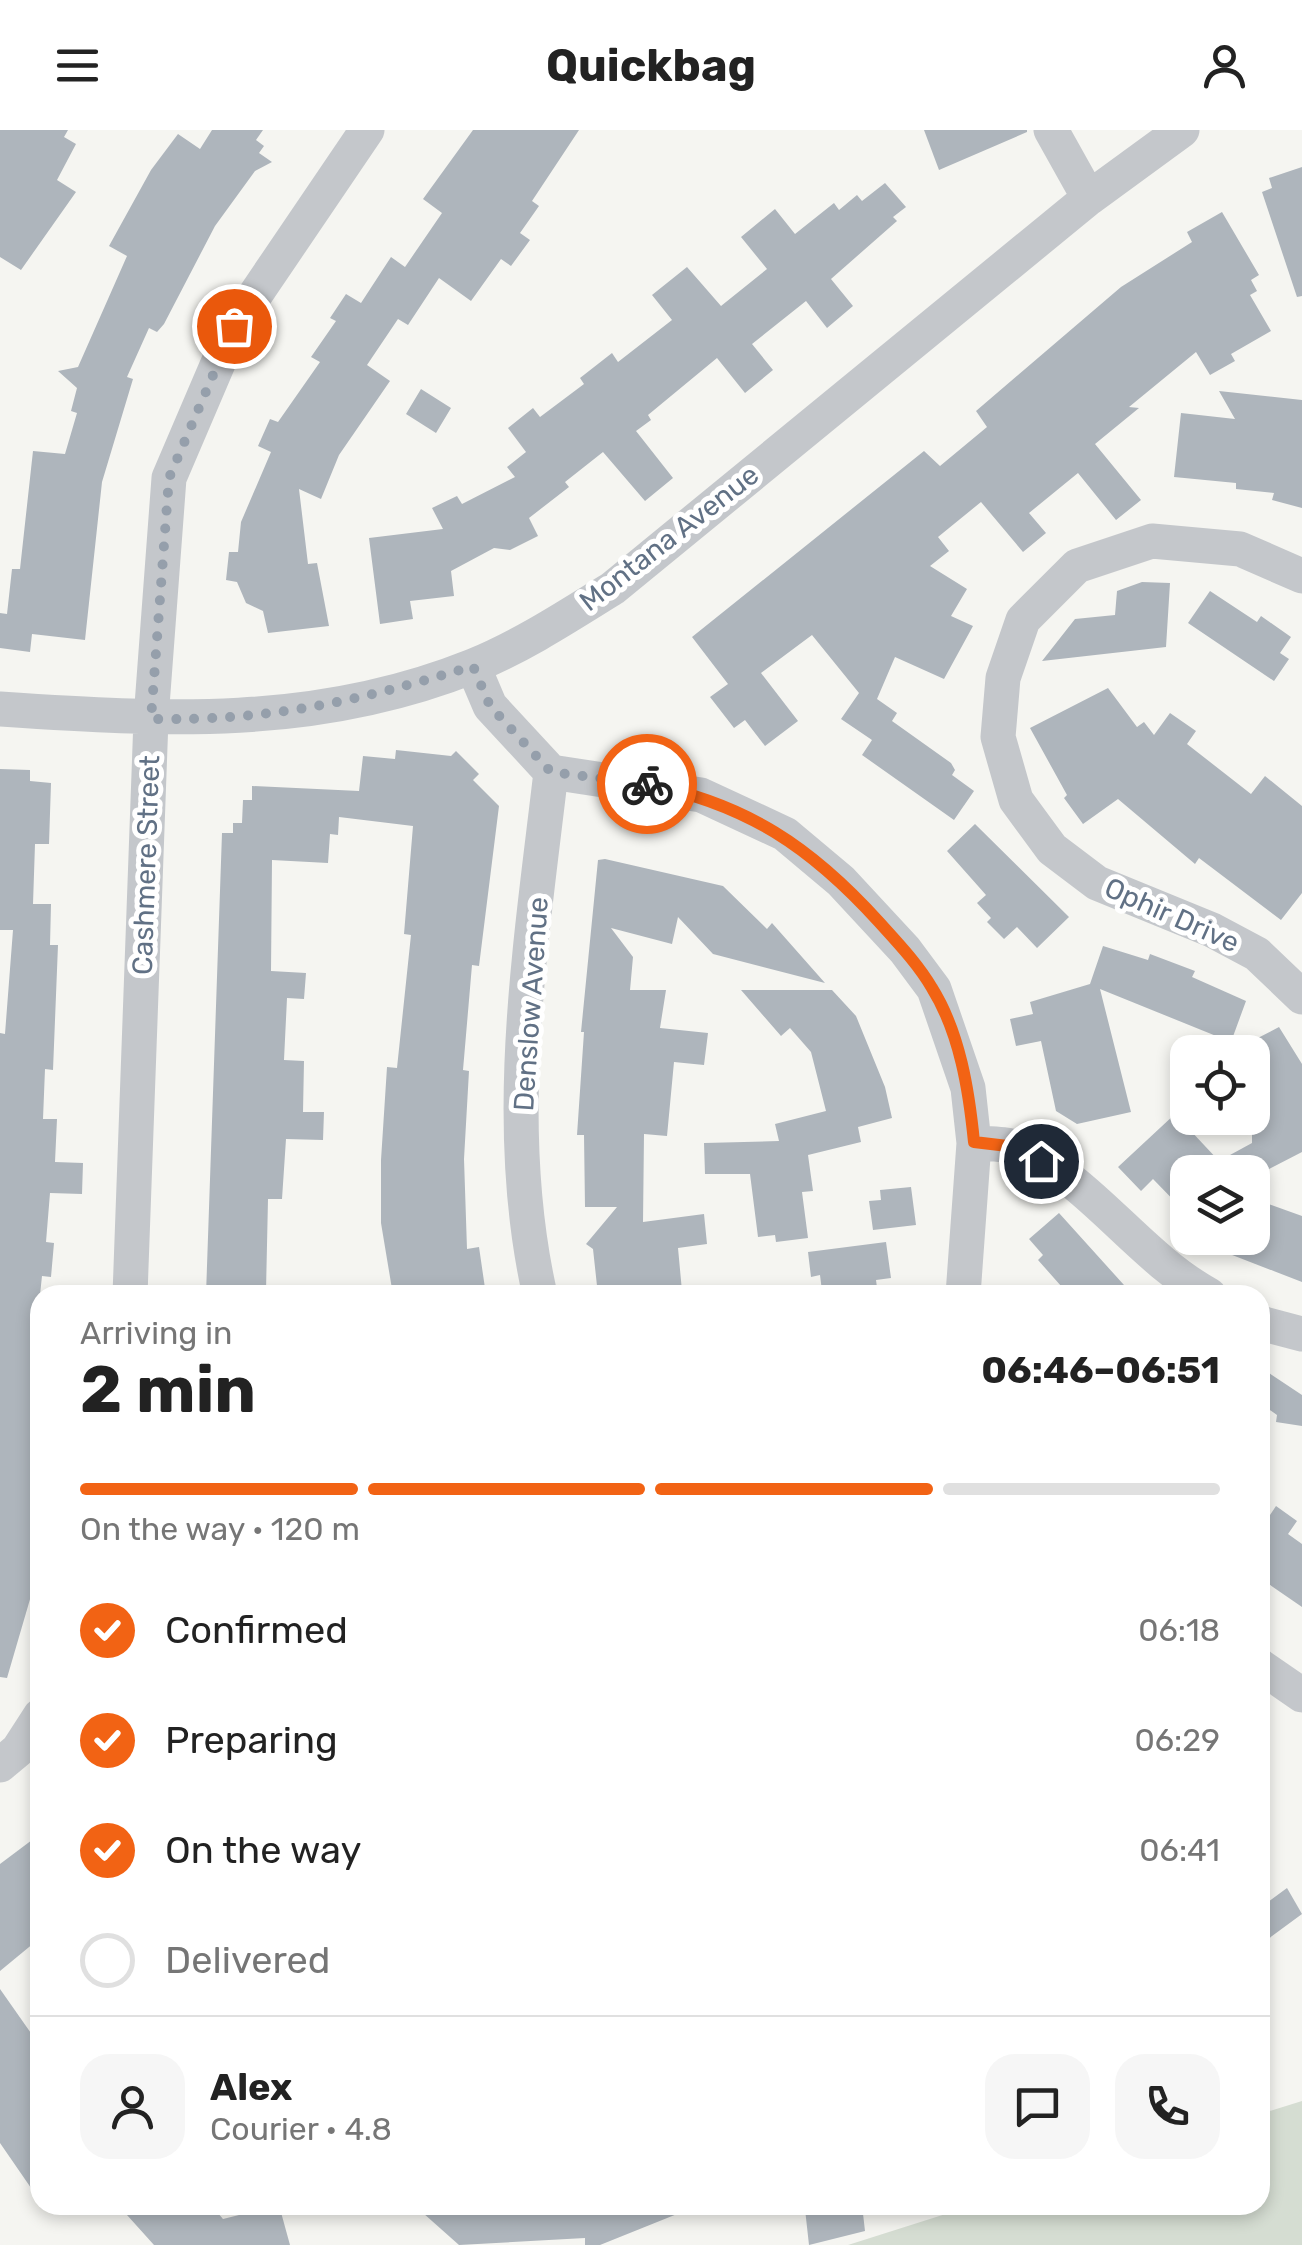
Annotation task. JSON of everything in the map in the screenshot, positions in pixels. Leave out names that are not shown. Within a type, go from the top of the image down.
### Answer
[{"type":"street","name":"Cashmere Street","points":[[130,1285],[151,719],[169,478],[234,326],[367,130]]},
{"type":"street","points":[[1051,130],[1088,198]]},
{"type":"street","name":"Montana Avenue","points":[[0,709],[151,719],[295,713],[376,696],[473,666],[543,631],[613,588],[1088,198],[1182,130]]},
{"type":"street","name":"Ophir Drive","points":[[1302,576],[1240,549],[1152,540],[1077,566],[1024,620],[1003,678],[998,737],[1016,800],[1052,849],[1098,882],[1212,930],[1257,954],[1302,998]]},
{"type":"street","points":[[473,666],[490,706],[551,772],[702,795],[785,834],[842,881],[934,989],[968,1088],[974,1142],[964,1285]]},
{"type":"street","name":"Denslow Avenue","points":[[538,1285],[524,1224],[521,1078],[551,772]]},
{"type":"street","points":[[974,1142],[1016,1147],[1066,1176],[1176,1277],[1191,1285]]},
{"type":"street","points":[[1270,1326],[1302,1334]]},
{"type":"street","points":[[1270,1673],[1302,1695]]},
{"type":"street","points":[[19,1761],[30,1737]]},
{"type":"shaded area","points":[[1302,2101],[1302,2245],[848,2245],[942,2215],[1270,2215],[1270,2111]]},
{"type":"building","points":[[0,130],[68,130],[64,137],[76,144],[57,180],[76,192],[21,270],[0,257]]},
{"type":"building","points":[[212,130],[263,130],[256,140],[264,146],[259,153],[272,162],[255,171],[215,226],[164,324],[157,332],[149,328],[127,377],[133,379],[102,482],[85,640],[32,634],[30,652],[0,648],[0,613],[7,614],[12,569],[20,569],[33,451],[65,454],[77,413],[71,411],[77,388],[58,371],[78,367],[127,256],[109,246],[151,170],[178,134],[200,149]]},
{"type":"building","points":[[473,130],[579,130],[532,201],[539,206],[520,233],[530,240],[511,266],[501,259],[471,301],[439,278],[408,325],[398,319],[367,365],[390,381],[339,455],[321,499],[299,489],[308,564],[317,563],[329,626],[268,633],[263,611],[246,603],[237,582],[226,580],[229,552],[238,552],[241,522],[271,452],[258,446],[270,419],[278,422],[320,362],[311,357],[336,321],[330,318],[346,294],[361,303],[391,257],[405,267],[442,213],[423,199]]},
{"type":"building","points":[[924,130],[1027,130],[1027,132],[939,170]]},
{"type":"building","points":[[1302,167],[1302,296],[1297,297],[1262,192],[1272,188],[1269,178]]},
{"type":"building","points":[[885,183],[906,207],[893,217],[897,221],[831,279],[853,306],[827,328],[806,301],[752,344],[773,370],[745,393],[717,358],[648,415],[651,420],[636,431],[673,478],[645,501],[603,452],[565,482],[569,487],[529,518],[538,536],[510,550],[494,548],[451,571],[454,596],[410,601],[413,619],[380,624],[369,538],[443,529],[432,508],[457,496],[462,504],[515,477],[507,467],[526,452],[508,428],[533,408],[540,417],[584,384],[580,378],[612,353],[618,362],[672,320],[652,295],[687,267],[721,306],[767,269],[741,237],[775,209],[795,234],[834,203],[839,210],[857,195],[862,201]]},
{"type":"building","points":[[1222,212],[1259,275],[1251,280],[1257,291],[1250,295],[1271,331],[1231,354],[1235,361],[1210,375],[1196,352],[1129,407],[1139,408],[1095,444],[1141,500],[1116,520],[1078,473],[1029,513],[1046,533],[1023,552],[981,502],[938,537],[949,551],[930,566],[967,589],[951,616],[973,626],[944,679],[895,657],[877,699],[897,713],[892,721],[951,763],[955,770],[952,775],[974,791],[954,820],[862,755],[872,740],[841,719],[859,693],[812,635],[761,673],[798,721],[765,746],[745,720],[734,728],[710,697],[728,684],[692,637],[924,451],[940,466],[987,427],[976,411],[1121,287],[1192,242],[1187,232]]},
{"type":"building","points":[[421,389],[451,408],[436,433],[406,414]]},
{"type":"building","points":[[1219,391],[1302,400],[1302,508],[1272,500],[1274,493],[1236,489],[1236,483],[1174,477],[1181,413],[1235,419]]},
{"type":"building","points":[[1142,582],[1170,583],[1166,647],[1042,661],[1075,619],[1115,615],[1117,591]]},
{"type":"building","points":[[1210,591],[1257,622],[1261,616],[1291,637],[1280,653],[1289,659],[1274,681],[1188,623]]},
{"type":"building","points":[[1108,688],[1137,727],[1144,722],[1154,735],[1170,713],[1196,731],[1187,744],[1251,794],[1265,776],[1302,806],[1302,893],[1281,920],[1199,858],[1195,864],[1118,799],[1083,824],[1064,798],[1067,795],[1030,728]]},
{"type":"building","points":[[396,750],[451,756],[456,751],[479,774],[473,780],[499,806],[479,966],[472,965],[463,1070],[469,1071],[464,1159],[467,1249],[479,1247],[485,1285],[391,1285],[381,1223],[381,1160],[387,1067],[397,1068],[411,935],[404,934],[413,826],[339,817],[338,835],[330,834],[328,863],[272,860],[271,971],[306,973],[304,999],[287,998],[284,1060],[304,1061],[303,1112],[324,1112],[323,1140],[286,1139],[282,1199],[268,1199],[266,1285],[206,1285],[222,833],[233,833],[233,823],[242,823],[243,800],[252,800],[252,786],[359,791],[363,756],[395,759]]},
{"type":"building","points":[[0,769],[30,770],[30,781],[51,783],[49,844],[35,844],[33,904],[51,904],[50,945],[58,945],[53,1070],[45,1069],[43,1119],[57,1119],[55,1162],[83,1163],[82,1194],[50,1193],[46,1242],[54,1243],[51,1277],[42,1276],[41,1285],[30,1285],[30,1599],[7,1678],[0,1677],[0,1033],[5,1034],[13,930],[0,930]]},
{"type":"building","points":[[975,824],[1069,917],[1037,948],[1017,927],[1004,939],[987,922],[991,918],[977,903],[986,895],[947,851]]},
{"type":"building","points":[[598,860],[723,886],[767,929],[772,923],[825,983],[713,954],[678,917],[672,944],[611,928],[633,957],[630,990],[666,990],[660,1028],[708,1033],[704,1065],[674,1062],[667,1136],[644,1134],[643,1222],[704,1214],[707,1244],[678,1248],[681,1285],[597,1285],[593,1249],[586,1244],[617,1207],[585,1207],[584,1135],[577,1135],[581,1032]]},
{"type":"building","points":[[1103,946],[1148,960],[1150,954],[1195,971],[1192,977],[1246,1001],[1234,1035],[1214,1035],[1100,989],[1131,1112],[1077,1124],[1056,1111],[1041,1041],[1016,1046],[1010,1019],[1033,1014],[1030,1002],[1090,984]]},
{"type":"building","points":[[741,990],[832,990],[856,1016],[885,1087],[892,1118],[858,1127],[861,1142],[808,1155],[813,1191],[802,1192],[808,1238],[776,1242],[775,1235],[758,1237],[750,1174],[705,1174],[704,1143],[779,1141],[775,1124],[826,1111],[811,1052],[790,1028],[781,1036]]},
{"type":"building","points":[[1279,1027],[1302,1064],[1302,1152],[1270,1168],[1270,1155],[1230,1155],[1252,1143],[1252,1135],[1270,1135],[1270,1035],[1264,1035]]},
{"type":"building","points":[[1170,1119],[1170,1135],[1195,1135],[1213,1155],[1170,1155],[1170,1196],[1153,1179],[1141,1191],[1118,1167]]},
{"type":"building","points":[[911,1187],[916,1225],[873,1230],[869,1201],[881,1200],[880,1190]]},
{"type":"building","points":[[1270,1204],[1302,1216],[1302,1282],[1232,1255],[1270,1255]]},
{"type":"building","points":[[1059,1213],[1124,1285],[1060,1285],[1038,1260],[1043,1255],[1029,1239]]},
{"type":"building","points":[[886,1242],[891,1278],[876,1280],[877,1285],[821,1285],[820,1275],[811,1277],[808,1252]]},
{"type":"building","points":[[1270,1374],[1302,1395],[1302,1426],[1276,1422],[1277,1415],[1270,1410]]},
{"type":"building","points":[[1276,1506],[1297,1521],[1288,1534],[1302,1544],[1302,1607],[1270,1585],[1270,1515]]},
{"type":"building","points":[[30,1842],[30,1946],[0,1971],[0,1864]]},
{"type":"building","points":[[1287,1888],[1302,1914],[1270,1938],[1270,1901]]},
{"type":"building","points":[[0,1989],[30,2032],[30,2186],[0,2143]]},
{"type":"building","points":[[127,2215],[220,2215],[223,2219],[282,2215],[290,2245],[154,2245]]},
{"type":"building","points":[[425,2215],[675,2215],[600,2245],[585,2245],[585,2238],[459,2245]]},
{"type":"building","points":[[806,2215],[863,2215],[865,2231],[809,2245]]},
{"type":"way so far","points":[[234,326],[198,402],[169,478],[151,719],[295,713],[376,696],[473,666],[490,706],[551,772],[647,784]]},
{"type":"route","points":[[647,784],[702,795],[785,834],[842,881],[905,950],[934,989],[968,1088],[974,1142],[1016,1147],[1041,1161]]}]
